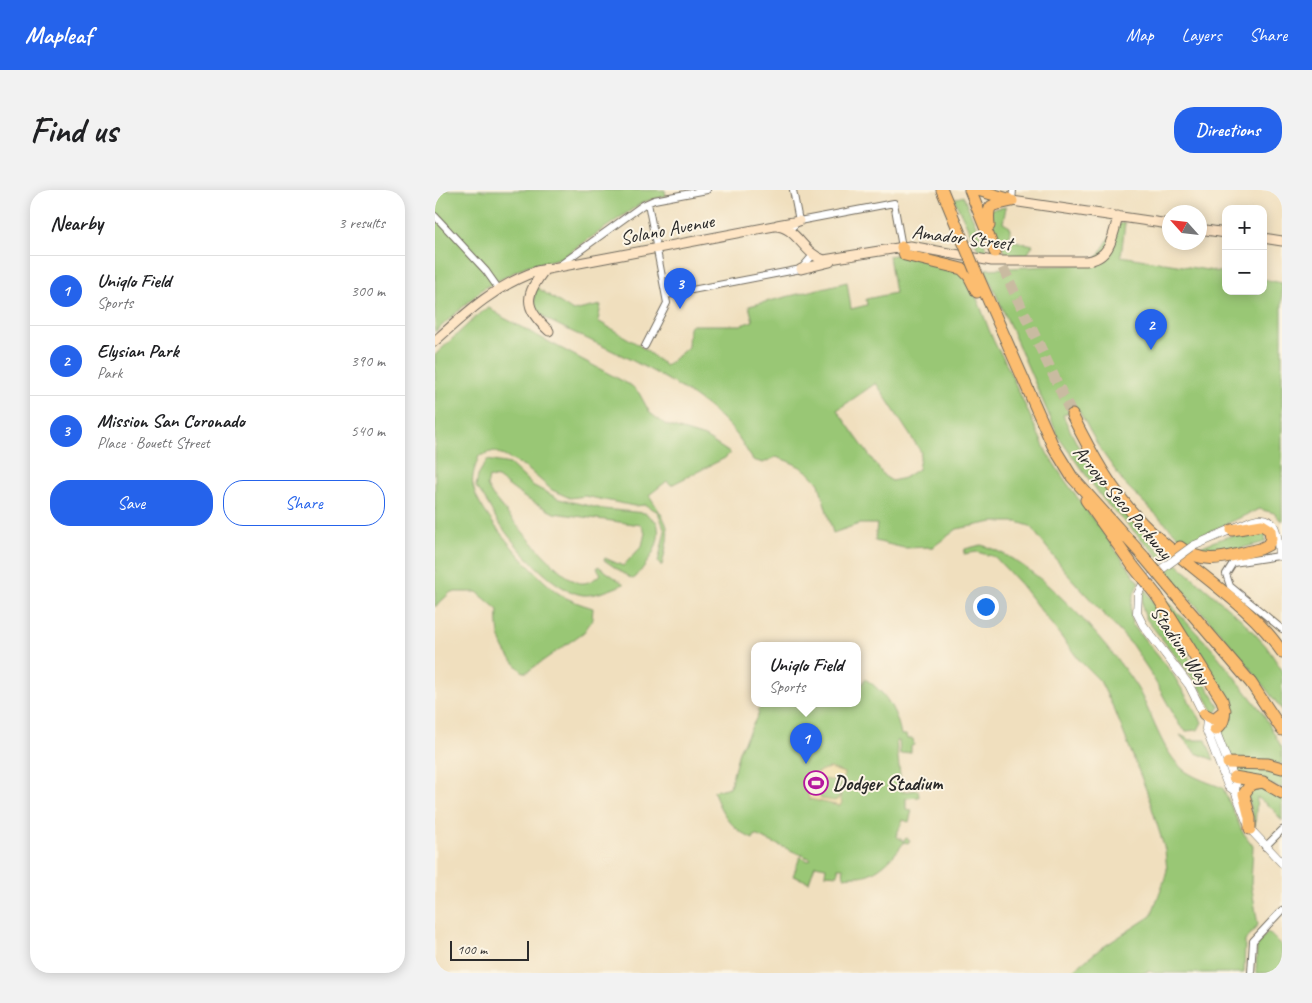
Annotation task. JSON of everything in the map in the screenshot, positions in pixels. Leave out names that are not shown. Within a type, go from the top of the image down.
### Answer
[{"type":"highway","name":"Arroyo Seco Parkway","points":[[942,190],[1040,422],[1072,477],[1144,557],[1251,683],[1282,730]]},
{"type":"highway","points":[[970,190],[995,252]]},
{"type":"highway","points":[[979,190],[1013,195]]},
{"type":"highway","points":[[989,238],[987,214],[989,208],[1013,195]]},
{"type":"highway","points":[[902,247],[905,255],[952,265],[966,272],[998,325]]},
{"type":"highway","name":"Arroyo Seco Parkway","points":[[1071,415],[1088,449],[1108,480],[1142,522],[1254,619],[1282,652]]},
{"type":"highway","points":[[1072,477],[1098,519],[1157,596],[1222,700],[1225,710],[1223,722],[1215,730]]},
{"type":"highway","points":[[1108,480],[1162,532],[1194,557],[1207,560],[1260,549],[1268,545],[1271,539],[1270,530],[1261,525],[1232,530]]},
{"type":"highway","points":[[1251,683],[1282,716]]},
{"type":"highway","points":[[1205,717],[1214,719],[1225,710]]},
{"type":"highway","points":[[1228,763],[1268,764],[1282,768]]},
{"type":"highway","points":[[1234,777],[1263,782],[1282,793]]},
{"type":"highway","points":[[1250,829],[1251,818],[1244,794],[1251,784],[1263,782]]},
{"type":"main road","points":[[1013,195],[1162,223]]},
{"type":"main road","name":"Amador Street","points":[[813,255],[824,260],[835,260],[902,247],[919,247],[1005,262],[1095,260],[1103,255],[1109,247],[1117,216]]},
{"type":"main road","name":"Solano Avenue","points":[[435,341],[479,301],[498,288],[546,268],[782,227],[784,222],[799,221]]},
{"type":"main road","points":[[782,227],[813,255]]},
{"type":"main road","points":[[1207,230],[1222,232]]},
{"type":"main road","points":[[1267,239],[1282,241]]},
{"type":"main road","points":[[801,269],[835,260]]},
{"type":"main road","points":[[546,268],[530,291],[529,304],[536,319],[549,331]]},
{"type":"street","points":[[559,266],[627,214],[648,203],[707,190]]},
{"type":"street","points":[[793,190],[799,221]]},
{"type":"street","points":[[782,227],[799,221],[894,202],[902,247]]},
{"type":"street","points":[[645,346],[667,303],[648,203]]},
{"type":"street","points":[[435,216],[486,271],[498,288]]},
{"type":"street","points":[[666,295],[801,269],[813,255]]},
{"type":"street","name":"Stadium Way","points":[[1215,536],[1218,532],[1260,514],[1274,519],[1282,529]]},
{"type":"street","name":"Stadium Way","points":[[1280,555],[1277,532],[1268,520],[1256,519],[1193,546],[1167,565],[1143,584],[1138,594],[1137,613],[1143,625],[1189,685],[1205,717],[1215,730],[1234,777],[1235,790],[1250,829],[1282,863]]},
{"type":"street","points":[[1280,555],[1233,563],[1226,574],[1230,586],[1282,629]]},
{"type":"street","name":"Stadium Way","points":[[1205,717],[1206,729],[1228,786],[1235,790]]},
{"type":"street","points":[[1265,847],[1282,830]]},
{"type":"street","points":[[1251,973],[1253,941],[1282,910]]},
{"type":"green space","points":[[435,190],[665,190],[666,196],[643,202],[561,258],[526,266],[484,288],[435,332]]},
{"type":"green space","points":[[963,196],[989,255],[981,255],[954,199]]},
{"type":"green space","points":[[1006,207],[1003,223],[1010,227],[1010,240],[1033,245],[1027,255],[989,255],[1003,249],[991,222],[991,209]]},
{"type":"green space","points":[[1125,223],[1121,256],[1222,272],[1222,295],[1267,295],[1267,280],[1282,283],[1282,522],[1274,513],[1259,509],[1185,543],[1125,484],[1100,449],[1078,409],[1063,415],[1095,474],[1122,509],[1167,558],[1163,561],[1106,503],[1059,438],[985,269],[1093,264],[1118,224]]},
{"type":"green space","points":[[899,254],[947,265],[962,275],[970,285],[996,346],[1003,357],[1047,453],[1139,582],[1132,603],[1132,624],[1172,673],[1202,722],[1198,730],[1186,731],[1180,726],[1150,672],[1132,645],[1069,576],[1030,526],[1017,522],[993,522],[957,529],[933,547],[904,548],[875,541],[877,524],[859,524],[833,533],[819,484],[805,470],[776,457],[763,463],[753,460],[740,439],[714,411],[670,381],[550,321],[538,311],[535,302],[536,287],[573,311],[601,305],[598,321],[639,345],[666,366],[688,347],[689,327],[693,325],[741,325],[753,321],[749,306],[847,282],[851,309],[867,305],[866,299],[895,293],[889,256]],"holes":[[[876,383],[921,452],[918,469],[904,478],[892,481],[884,476],[837,410]]]},
{"type":"green space","points":[[489,308],[504,318],[632,386],[639,393],[650,413],[666,425],[705,437],[730,453],[725,458],[671,485],[667,481],[649,495],[662,515],[667,528],[667,542],[662,565],[658,562],[665,531],[658,512],[646,505],[634,506],[585,496],[570,498],[552,490],[524,466],[494,451],[479,456],[473,474],[473,486],[477,498],[496,527],[522,559],[548,585],[566,598],[593,608],[592,620],[584,632],[527,672],[523,672],[516,665],[502,644],[498,629],[498,610],[477,592],[451,592],[435,607],[435,355],[480,313]]},
{"type":"green space","points":[[487,460],[510,464],[532,485],[559,499],[603,509],[645,513],[657,522],[658,530],[656,545],[650,558],[636,577],[633,579],[629,577],[604,560],[605,558],[623,566],[642,546],[645,533],[641,525],[554,513],[525,498],[498,478],[489,477],[487,486],[492,495],[547,558],[571,579],[580,583],[591,581],[601,574],[597,568],[598,566],[624,584],[604,592],[588,595],[571,592],[536,567],[515,544],[476,487],[478,475]]},
{"type":"green space","points":[[1266,530],[1265,542],[1214,555],[1192,552],[1228,537]]},
{"type":"green space","points":[[981,545],[1002,553],[1024,566],[1046,584],[1088,625],[1123,667],[1136,686],[1163,743],[1177,763],[1194,776],[1223,788],[1242,831],[1253,846],[1251,883],[1258,925],[1245,941],[1244,973],[1155,973],[1149,971],[1143,973],[1070,973],[1100,949],[1151,916],[1167,870],[1165,850],[1147,792],[1115,711],[1100,681],[1080,661],[1021,585],[995,557],[977,552],[964,554],[965,549]]},
{"type":"green space","points":[[1177,564],[1242,620],[1266,646],[1282,670],[1282,710],[1247,664],[1166,571]]},
{"type":"green space","points":[[1145,589],[1220,707],[1215,714],[1199,686],[1147,620],[1142,605]]},
{"type":"green space","points":[[1160,594],[1213,650],[1263,713],[1282,748],[1282,764],[1230,758],[1219,732],[1229,711]]},
{"type":"green space","name":"Dodger Stadium","points":[[865,679],[885,696],[897,718],[901,735],[906,735],[907,739],[913,739],[914,745],[911,746],[911,752],[900,754],[899,741],[896,741],[902,792],[918,790],[919,797],[906,798],[906,809],[912,810],[909,822],[903,820],[896,836],[904,841],[906,838],[910,840],[908,843],[904,842],[891,859],[866,875],[844,877],[843,868],[838,868],[838,875],[825,874],[826,867],[815,865],[809,882],[793,876],[800,857],[809,861],[811,859],[755,835],[753,839],[746,836],[728,820],[716,799],[714,791],[730,787],[739,751],[759,713],[757,710],[763,707],[861,707],[861,686]]},
{"type":"green space","points":[[1180,735],[1190,740],[1206,740],[1214,760],[1196,753]]},
{"type":"green space","points":[[1258,766],[1282,773],[1282,788],[1236,774],[1233,771],[1236,767]]},
{"type":"green space","points":[[1256,785],[1274,792],[1282,799],[1282,821],[1274,810],[1257,797],[1255,826],[1247,792]]},
{"type":"green space","points":[[1268,932],[1282,946],[1282,973],[1256,973],[1257,944]]},
{"type":"sand","points":[[830,768],[844,773],[840,799],[842,802],[840,806],[809,799],[809,783],[815,775],[824,769]],"holes":[[[823,779],[838,781],[841,784],[839,798],[835,801],[821,799],[819,796],[821,781]]]},
{"type":"tunnel","points":[[996,253],[1072,415]]},
{"type":"place","name":"Mission San Coronado","points":[[680,309]]},
{"type":"place","name":"Elysian Park","points":[[1151,350]]},
{"type":"place","name":"Uniqlo Field","points":[[806,764]]},
{"type":"place","name":"Dodger Stadium","points":[[816,783]]}]
